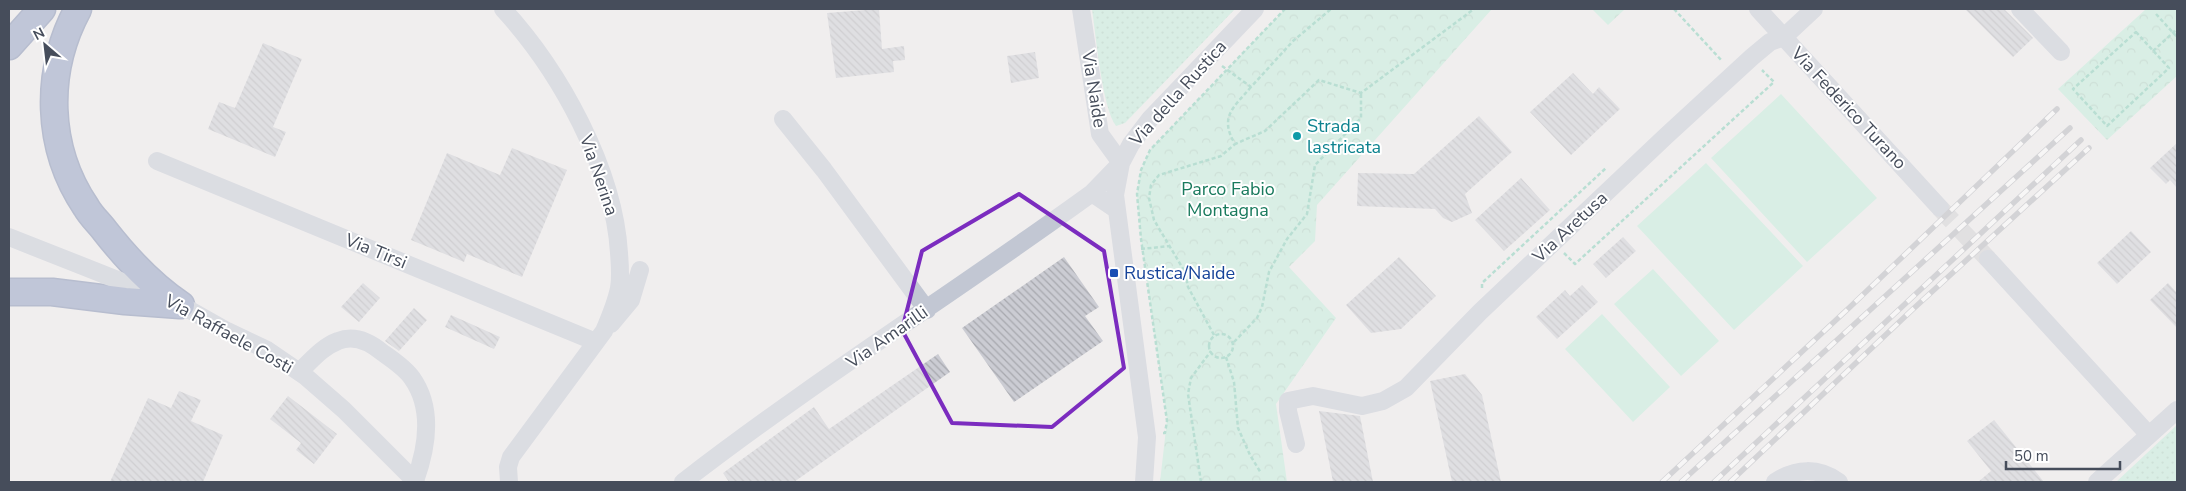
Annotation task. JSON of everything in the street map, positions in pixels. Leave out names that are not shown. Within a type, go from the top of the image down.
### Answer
[{"type":"highway","points":[[9,46],[42,9]]},
{"type":"highway","points":[[78,9],[61,48],[55,80],[53,108],[55,133],[62,157],[72,183],[86,208],[113,242],[162,292],[181,305]]},
{"type":"highway","points":[[9,292],[60,293],[125,301],[181,305]]},
{"type":"street","name":"Via Nerina","points":[[503,9],[557,81],[582,126],[612,203],[618,237],[619,286],[613,310],[600,336],[511,456],[508,467],[509,482]]},
{"type":"street","name":"Via Naide","points":[[1081,9],[1099,127],[1105,142],[1121,163]]},
{"type":"street","name":"Via della Rustica","points":[[1144,482],[1147,437],[1117,210],[1116,186],[1121,163],[1131,144],[1150,119],[1255,9]]},
{"type":"street","name":"Via Federico Turano","points":[[1758,9],[1940,208]]},
{"type":"street","name":"Via Aretusa","points":[[1296,444],[1288,411],[1288,401],[1313,396],[1362,406],[1383,401],[1406,388],[1480,312],[1752,57],[1770,42],[1784,37],[1814,9]]},
{"type":"street","points":[[2020,9],[2061,52]]},
{"type":"street","points":[[783,118],[824,170],[927,310]]},
{"type":"street","name":"Via Tirsi","points":[[157,160],[600,336]]},
{"type":"street","name":"Via Amarilli","points":[[683,482],[733,444],[1092,193],[1121,163]]},
{"type":"street","points":[[1092,193],[1117,210]]},
{"type":"street","name":"Via Raffaele Costi","points":[[9,237],[181,305],[227,331],[267,350],[299,372],[344,410],[415,482]]},
{"type":"street","points":[[1988,259],[2150,435]]},
{"type":"street","points":[[600,336],[631,300],[640,270]]},
{"type":"street","points":[[299,372],[326,347],[347,338],[358,338],[377,348],[401,366],[412,378],[426,413],[426,444],[415,482]]},
{"type":"street","points":[[2097,482],[2177,410]]},
{"type":"street","points":[[1775,482],[1795,473],[1814,471],[1827,474],[1839,482]]},
{"type":"path","points":[[1147,437],[1164,433],[1167,420],[1142,249],[1137,194],[1141,170],[1150,150],[1285,9]]},
{"type":"path","points":[[1236,144],[1230,135],[1227,124],[1232,109],[1293,41],[1331,9]]},
{"type":"path","points":[[1361,93],[1474,9]]},
{"type":"path","points":[[1674,9],[1722,61]]},
{"type":"path","points":[[2156,14],[2177,37]]},
{"type":"path","points":[[2153,51],[2177,29]]},
{"type":"path","points":[[2136,32],[2153,51],[2169,68],[2107,126],[2073,90],[2136,32]]},
{"type":"path","points":[[1554,242],[1575,264],[1774,82],[1752,57]]},
{"type":"path","points":[[1221,66],[1251,88]]},
{"type":"path","points":[[1214,335],[1188,287],[1186,272],[1154,220],[1149,206],[1150,191],[1154,180],[1166,171],[1221,156],[1236,144],[1265,130],[1319,80],[1361,93]]},
{"type":"path","points":[[1214,335],[1209,343],[1211,352],[1217,357],[1226,357],[1233,351],[1234,342],[1257,318],[1262,307],[1269,272],[1287,239],[1307,214],[1315,164],[1361,118],[1361,93]]},
{"type":"path","points":[[1136,249],[1170,246]]},
{"type":"path","points":[[1214,335],[1226,334],[1234,342]]},
{"type":"path","points":[[1201,482],[1188,394],[1191,378],[1211,352]]},
{"type":"path","points":[[1226,357],[1234,382],[1238,428],[1250,456],[1261,472]]},
{"type":"highlighted area","points":[[1019,194],[1104,251],[1124,368],[1052,427],[952,423],[902,330],[922,251]]},
{"type":"green space","points":[[1092,9],[1235,9],[1125,123],[1116,126],[1111,117],[1103,88]]},
{"type":"green space","name":"Parco Fabio Montagna","points":[[1285,9],[1492,9],[1317,205],[1315,241],[1289,267],[1336,318],[1276,404],[1287,482],[1160,482],[1167,420],[1141,239],[1137,194],[1141,170],[1150,150]]},
{"type":"green space","points":[[1592,9],[1625,9],[1608,25]]},
{"type":"green space","points":[[2146,9],[2177,9],[2177,76],[2107,140],[2058,89]]},
{"type":"green space","points":[[1781,94],[1877,198],[1807,262],[1711,158]]},
{"type":"green space","points":[[1706,163],[1803,266],[1734,330],[1637,226]]},
{"type":"green space","points":[[1653,269],[1719,341],[1681,376],[1614,304]]},
{"type":"green space","points":[[1602,314],[1670,387],[1633,422],[1565,349]]},
{"type":"green space","points":[[2177,425],[2177,482],[2116,482]]},
{"type":"building","points":[[879,9],[882,49],[904,46],[905,60],[893,61],[894,72],[836,78],[827,13]]},
{"type":"building","points":[[1965,9],[2004,9],[2033,38],[2013,57]]},
{"type":"building","points":[[263,43],[302,59],[273,127],[286,132],[275,157],[208,129],[219,102],[235,108]]},
{"type":"building","points":[[1035,52],[1039,78],[1011,83],[1007,56]]},
{"type":"building","points":[[1573,73],[1593,94],[1599,87],[1620,109],[1571,155],[1530,112]]},
{"type":"building","points":[[1479,116],[1512,152],[1465,194],[1472,213],[1452,222],[1443,218],[1435,209],[1357,206],[1358,173],[1414,174]]},
{"type":"building","points":[[2177,143],[2177,188],[2170,180],[2166,184],[2150,168]]},
{"type":"building","points":[[512,148],[567,170],[522,277],[467,254],[464,262],[411,240],[447,153],[500,175]]},
{"type":"building","points":[[1521,178],[1550,210],[1504,251],[1475,220]]},
{"type":"building","points":[[2131,231],[2151,252],[2117,284],[2097,263]]},
{"type":"building","points":[[1623,237],[1636,251],[1606,278],[1593,264]]},
{"type":"building","points":[[1064,257],[1099,307],[1085,316],[1103,341],[1014,402],[962,328]]},
{"type":"building","points":[[1399,257],[1436,296],[1401,329],[1371,333],[1346,305]]},
{"type":"building","points":[[363,283],[380,298],[359,322],[341,307]]},
{"type":"building","points":[[2168,283],[2177,293],[2177,328],[2150,300]]},
{"type":"building","points":[[1582,285],[1598,302],[1557,339],[1536,317],[1565,290],[1570,296]]},
{"type":"building","points":[[414,308],[427,320],[399,351],[385,341]]},
{"type":"building","points":[[451,315],[500,337],[494,349],[445,327]]},
{"type":"building","points":[[938,354],[950,372],[794,482],[729,482],[723,473],[814,407],[829,429]]},
{"type":"building","points":[[1465,374],[1482,395],[1501,482],[1452,482],[1430,381]]},
{"type":"building","points":[[179,391],[201,400],[191,421],[223,435],[203,482],[110,482],[148,398],[171,408]]},
{"type":"building","points":[[288,396],[337,434],[314,464],[296,450],[301,443],[270,419]]},
{"type":"building","points":[[1319,411],[1360,416],[1373,482],[1333,482]]},
{"type":"building","points":[[1994,420],[2044,482],[1978,482],[1991,471],[1967,441]]},
{"type":"tunnel","points":[[1940,208],[1988,259]]},
{"type":"railway","points":[[1662,482],[1850,307],[2057,109]]},
{"type":"railway","points":[[1681,482],[2070,128]]},
{"type":"railway","points":[[1714,482],[2081,140]]},
{"type":"railway","points":[[1730,482],[1912,310],[2089,148]]},
{"type":"place","name":"Strada lastricata","points":[[1297,136]]},
{"type":"place","name":"Rustica/Naide","points":[[1114,273]]}]
